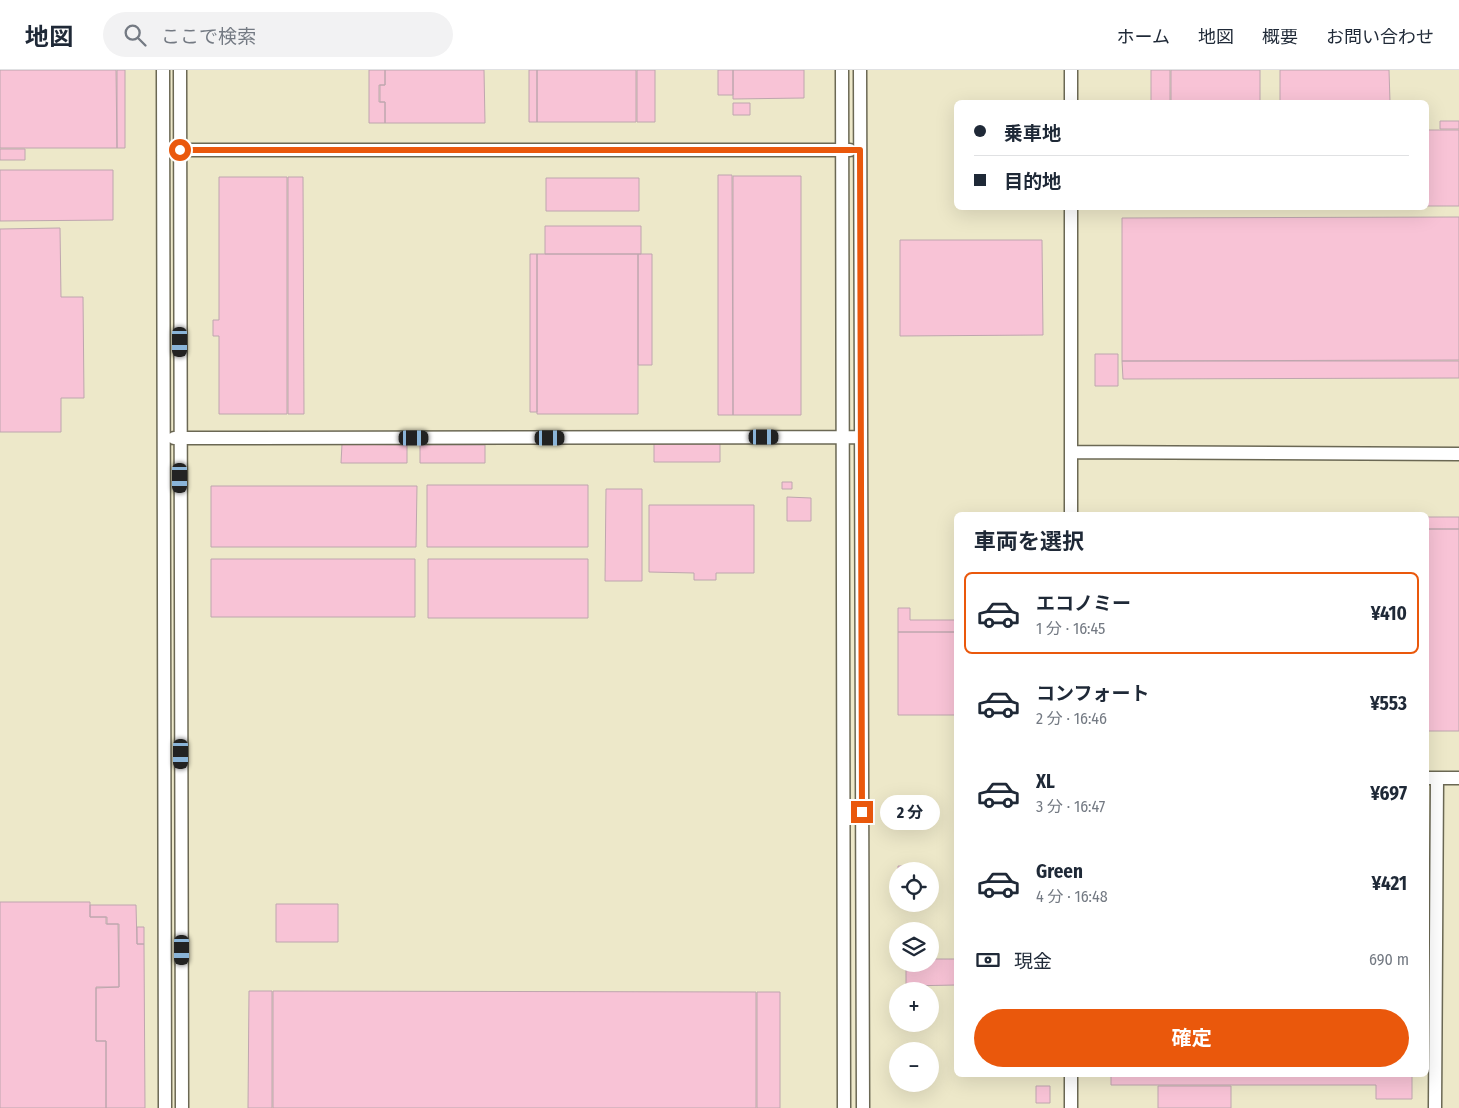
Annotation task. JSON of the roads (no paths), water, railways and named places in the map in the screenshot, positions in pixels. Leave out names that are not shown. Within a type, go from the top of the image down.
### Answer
[{"type":"street","points":[[163,70],[165,1108]]},
{"type":"street","points":[[180,70],[182,1108]]},
{"type":"street","points":[[842,70],[844,1108]]},
{"type":"street","points":[[860,70],[863,1108]]},
{"type":"street","points":[[1071,70],[1071,100]]},
{"type":"street","points":[[163,150],[860,150]]},
{"type":"street","points":[[1071,210],[1072,512]]},
{"type":"street","points":[[164,439],[861,437]]},
{"type":"street","points":[[1072,452],[1459,454]]},
{"type":"street","points":[[1435,1108],[1432,778],[1459,778]]},
{"type":"street","points":[[1071,1077],[1071,1108]]}]
